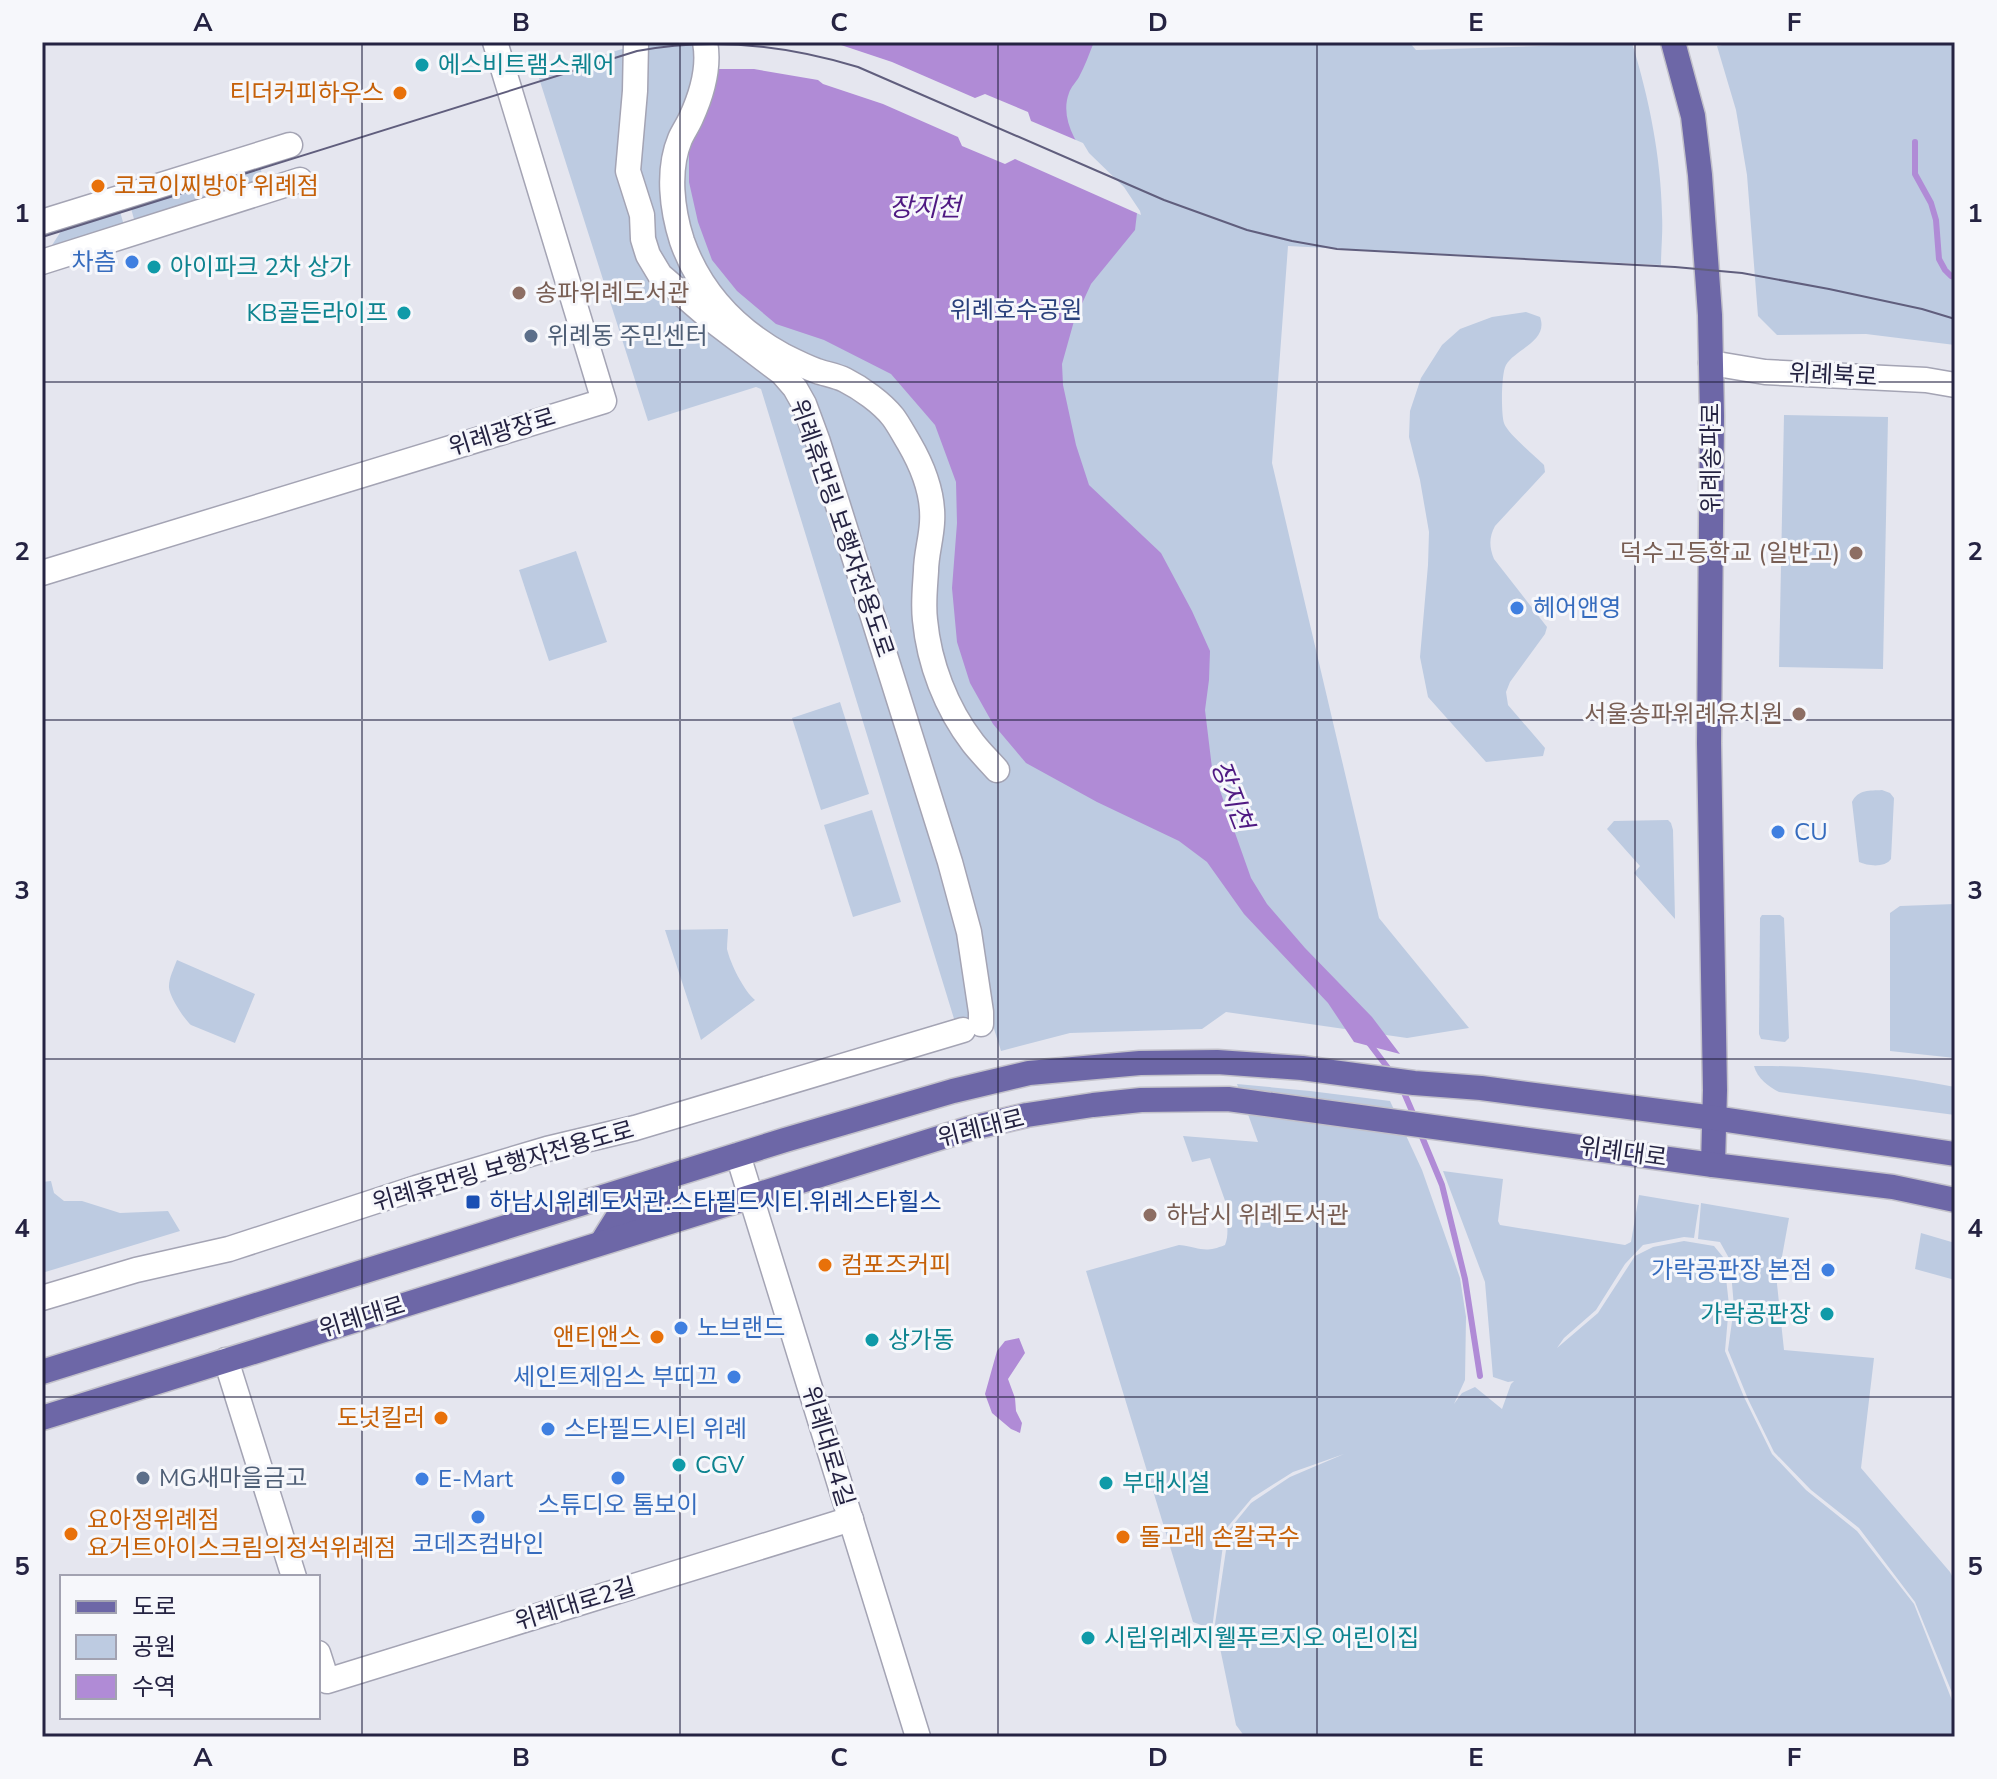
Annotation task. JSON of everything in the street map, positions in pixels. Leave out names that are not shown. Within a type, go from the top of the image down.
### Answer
[{"type":"main road","name":"위례송파로","points":[[1673,42],[1693,116],[1710,315],[1709,743],[1713,1165]]},
{"type":"main road","name":"위례대로","points":[[42,1372],[738,1155],[953,1091],[1029,1073],[1140,1063],[1217,1062],[1302,1068],[1714,1118],[1955,1154]]},
{"type":"main road","name":"위례대로","points":[[42,1418],[968,1129],[1027,1115],[1141,1100],[1228,1099],[1893,1187],[1955,1200]]},
{"type":"main road","points":[[602,1242],[617,1218],[666,1198],[666,1188],[658,1180]]},
{"type":"street","name":"위례광장로","points":[[42,573],[604,401],[495,42]]},
{"type":"street","name":"위례휴먼링 보행자전용도로","points":[[42,1298],[136,1270],[229,1249],[416,1188],[547,1149],[635,1128],[972,1027],[981,1012],[969,932],[954,876],[804,404],[782,373],[712,320],[660,275],[648,255],[643,239],[642,215],[628,171],[636,42]]},
{"type":"street","name":"위례휴먼링 보행자전용도로","points":[[705,42],[706,79],[692,118],[679,141],[673,165],[673,197],[682,242],[704,285],[735,323],[784,356],[816,371],[844,379],[869,396],[892,415],[911,446],[923,468],[930,497],[932,522],[926,566],[925,619],[931,656],[952,709],[972,742],[997,770]]},
{"type":"street","points":[[42,222],[290,145]]},
{"type":"street","points":[[42,262],[300,180]]},
{"type":"street","name":"위례북로","points":[[1711,363],[1765,372],[1926,380],[1955,385]]},
{"type":"street","name":"위례대로4길","points":[[738,1155],[918,1737]]},
{"type":"street","points":[[226,1360],[293,1575]]},
{"type":"street","name":"위례대로2길","points":[[320,1659],[327,1681],[851,1519]]},
{"type":"green space","name":"위례호수공원","points":[[635,42],[1409,42],[1416,50],[1632,43],[1657,150],[1662,215],[1661,265],[1288,246],[1272,463],[1379,918],[1469,1028],[1407,1038],[1226,1012],[1202,1029],[1070,1033],[1001,1051],[989,1013],[955,1022],[761,389],[756,387],[648,421],[538,75],[635,45]]},
{"type":"green space","points":[[1738,42],[1955,42],[1955,345],[1866,334],[1777,335],[1758,316],[1747,175],[1736,110],[1717,46]]},
{"type":"green space","points":[[259,165],[266,185],[225,198],[203,182]]},
{"type":"green space","points":[[190,186],[213,202],[136,226],[130,205]]},
{"type":"green space","points":[[119,208],[125,229],[47,253],[65,225]]},
{"type":"green space","points":[[1526,312],[1540,317],[1540,332],[1536,339],[1510,359],[1504,369],[1503,418],[1510,433],[1544,465],[1545,472],[1495,526],[1491,546],[1494,559],[1547,627],[1506,692],[1508,705],[1545,748],[1543,756],[1486,762],[1428,697],[1420,657],[1429,532],[1409,437],[1410,411],[1421,378],[1442,345],[1460,329],[1492,317]]},
{"type":"green space","points":[[1784,415],[1888,417],[1883,669],[1779,667]]},
{"type":"green space","points":[[576,551],[607,642],[549,661],[519,570]]},
{"type":"green space","points":[[840,702],[869,794],[821,810],[792,718]]},
{"type":"green space","points":[[1882,790],[1894,798],[1891,859],[1881,865],[1859,862],[1852,802],[1861,793]]},
{"type":"green space","points":[[872,810],[901,902],[853,917],[824,825]]},
{"type":"green space","points":[[1668,820],[1673,830],[1675,919],[1634,873],[1640,866],[1607,829],[1614,821]]},
{"type":"green space","points":[[1955,904],[1955,1058],[1890,1051],[1890,913],[1900,906]]},
{"type":"green space","points":[[1762,915],[1780,915],[1784,918],[1789,1038],[1785,1042],[1761,1039],[1759,1034]]},
{"type":"green space","points":[[728,929],[727,949],[731,962],[742,984],[755,1000],[701,1040],[665,930]]},
{"type":"green space","points":[[177,960],[255,994],[235,1043],[191,1025],[181,1012],[169,986]]},
{"type":"green space","points":[[1754,1066],[1855,1072],[1955,1087],[1955,1115],[1779,1092],[1764,1082]]},
{"type":"green space","points":[[1237,1084],[1390,1101],[1422,1170],[1460,1278],[1466,1317],[1465,1380],[1454,1404],[1462,1393],[1475,1387],[1502,1409],[1514,1381],[1493,1377],[1485,1282],[1443,1171],[1503,1179],[1500,1225],[1625,1245],[1631,1242],[1639,1195],[1699,1205],[1694,1238],[1643,1245],[1625,1264],[1596,1310],[1557,1348],[1598,1313],[1635,1256],[1653,1247],[1684,1241],[1714,1246],[1723,1257],[1729,1305],[1725,1351],[1744,1397],[1772,1454],[1806,1490],[1857,1531],[1914,1604],[1955,1708],[1955,1737],[1245,1737],[1236,1725],[1215,1624],[1229,1530],[1251,1503],[1290,1477],[1344,1454],[1293,1472],[1252,1498],[1225,1530],[1212,1629],[1193,1622],[1086,1271],[1179,1245],[1206,1249],[1225,1245],[1229,1212],[1210,1158],[1192,1162],[1183,1136],[1258,1142]]},
{"type":"green space","points":[[51,1181],[54,1193],[64,1201],[82,1201],[120,1213],[168,1211],[180,1231],[42,1273],[42,1182]]},
{"type":"green space","points":[[1701,1203],[1789,1218],[1777,1284],[1784,1350],[1874,1358],[1861,1468],[1950,1572],[1955,1582],[1955,1700],[1915,1602],[1859,1528],[1811,1490],[1774,1452],[1728,1350],[1734,1307],[1730,1260],[1720,1242],[1698,1239]]},
{"type":"green space","points":[[1921,1233],[1955,1243],[1955,1280],[1915,1269]]},
{"type":"water","name":"장지천","points":[[711,42],[1094,42],[1069,93],[1066,109],[1069,125],[1087,158],[1137,213],[1135,230],[1091,284],[1074,321],[1062,364],[1063,385],[1076,445],[1089,485],[1161,553],[1210,651],[1205,710],[1212,768],[1251,878],[1267,904],[1372,1017],[1400,1054],[1354,1042],[1328,1003],[1244,914],[1207,862],[1179,841],[1097,802],[1026,763],[993,724],[970,683],[957,642],[952,588],[957,523],[956,482],[935,425],[891,374],[824,340],[776,324],[737,291],[712,260],[698,222],[689,182],[689,140]]},
{"type":"water","points":[[1019,1338],[1025,1353],[1008,1379],[1022,1423],[1020,1433],[992,1413],[985,1394],[997,1351],[1005,1341]]},
{"type":"pier","points":[[707,42],[835,43],[892,62],[975,98],[985,94],[1028,112],[1031,121],[1083,143],[1089,153],[1124,187],[1141,215],[1015,159],[1005,164],[962,146],[958,137],[818,80],[754,69],[709,69]]},
{"type":"waterway","points":[[1915,142],[1915,174],[1931,203],[1936,220],[1939,259],[1945,270],[1955,277]]},
{"type":"waterway","name":"장지천","points":[[1369,1043],[1391,1072]]},
{"type":"waterway","name":"장지천","points":[[1402,1088],[1415,1118]]},
{"type":"waterway","name":"장지천","points":[[1420,1132],[1442,1185],[1465,1279],[1480,1376]]},
{"type":"tram line","points":[[42,237],[637,51],[720,44],[803,53],[858,67],[1164,200],[1247,230],[1292,241],[1337,249],[1742,273],[1922,309],[1955,319]]},
{"type":"place","name":"에스비트램스퀘어","points":[[422,65]]},
{"type":"place","name":"티더커피하우스","points":[[400,93]]},
{"type":"place","name":"코코이찌방야 위례점","points":[[98,186]]},
{"type":"place","name":"차츰","points":[[132,262]]},
{"type":"place","name":"아이파크 2차 상가","points":[[154,267]]},
{"type":"place","name":"송파위례도서관","points":[[519,293]]},
{"type":"place","name":"KB골든라이프","points":[[404,313]]},
{"type":"place","name":"위례동 주민센터","points":[[531,336]]},
{"type":"place","name":"덕수고등학교 (일반고)","points":[[1856,553]]},
{"type":"place","name":"헤어앤영","points":[[1517,608]]},
{"type":"place","name":"서울송파위례유치원","points":[[1799,714]]},
{"type":"place","name":"CU","points":[[1778,832]]},
{"type":"place","name":"하남시위례도서관.스타필드시티.위례스타힐스","points":[[473,1202]]},
{"type":"place","name":"하남시 위례도서관","points":[[1150,1215]]},
{"type":"place","name":"컴포즈커피","points":[[825,1265]]},
{"type":"place","name":"가락공판장 본점","points":[[1828,1270]]},
{"type":"place","name":"가락공판장","points":[[1827,1314]]},
{"type":"place","name":"노브랜드","points":[[681,1328]]},
{"type":"place","name":"앤티앤스","points":[[657,1337]]},
{"type":"place","name":"상가동","points":[[872,1340]]},
{"type":"place","name":"세인트제임스 부띠끄","points":[[734,1377]]},
{"type":"place","name":"도넛킬러","points":[[441,1418]]},
{"type":"place","name":"스타필드시티 위례","points":[[548,1429]]},
{"type":"place","name":"CGV","points":[[679,1465]]},
{"type":"place","name":"MG새마을금고","points":[[143,1478]]},
{"type":"place","name":"스튜디오 톰보이","points":[[618,1478]]},
{"type":"place","name":"E-Mart","points":[[422,1479]]},
{"type":"place","name":"부대시설","points":[[1106,1483]]},
{"type":"place","name":"코데즈컴바인","points":[[478,1517]]},
{"type":"place","name":"요아정위례점 요거트아이스크림의정석위례점","points":[[71,1534]]},
{"type":"place","name":"돌고래 손칼국수","points":[[1123,1537]]},
{"type":"place","name":"시립위례지웰푸르지오 어린이집","points":[[1088,1638]]}]
